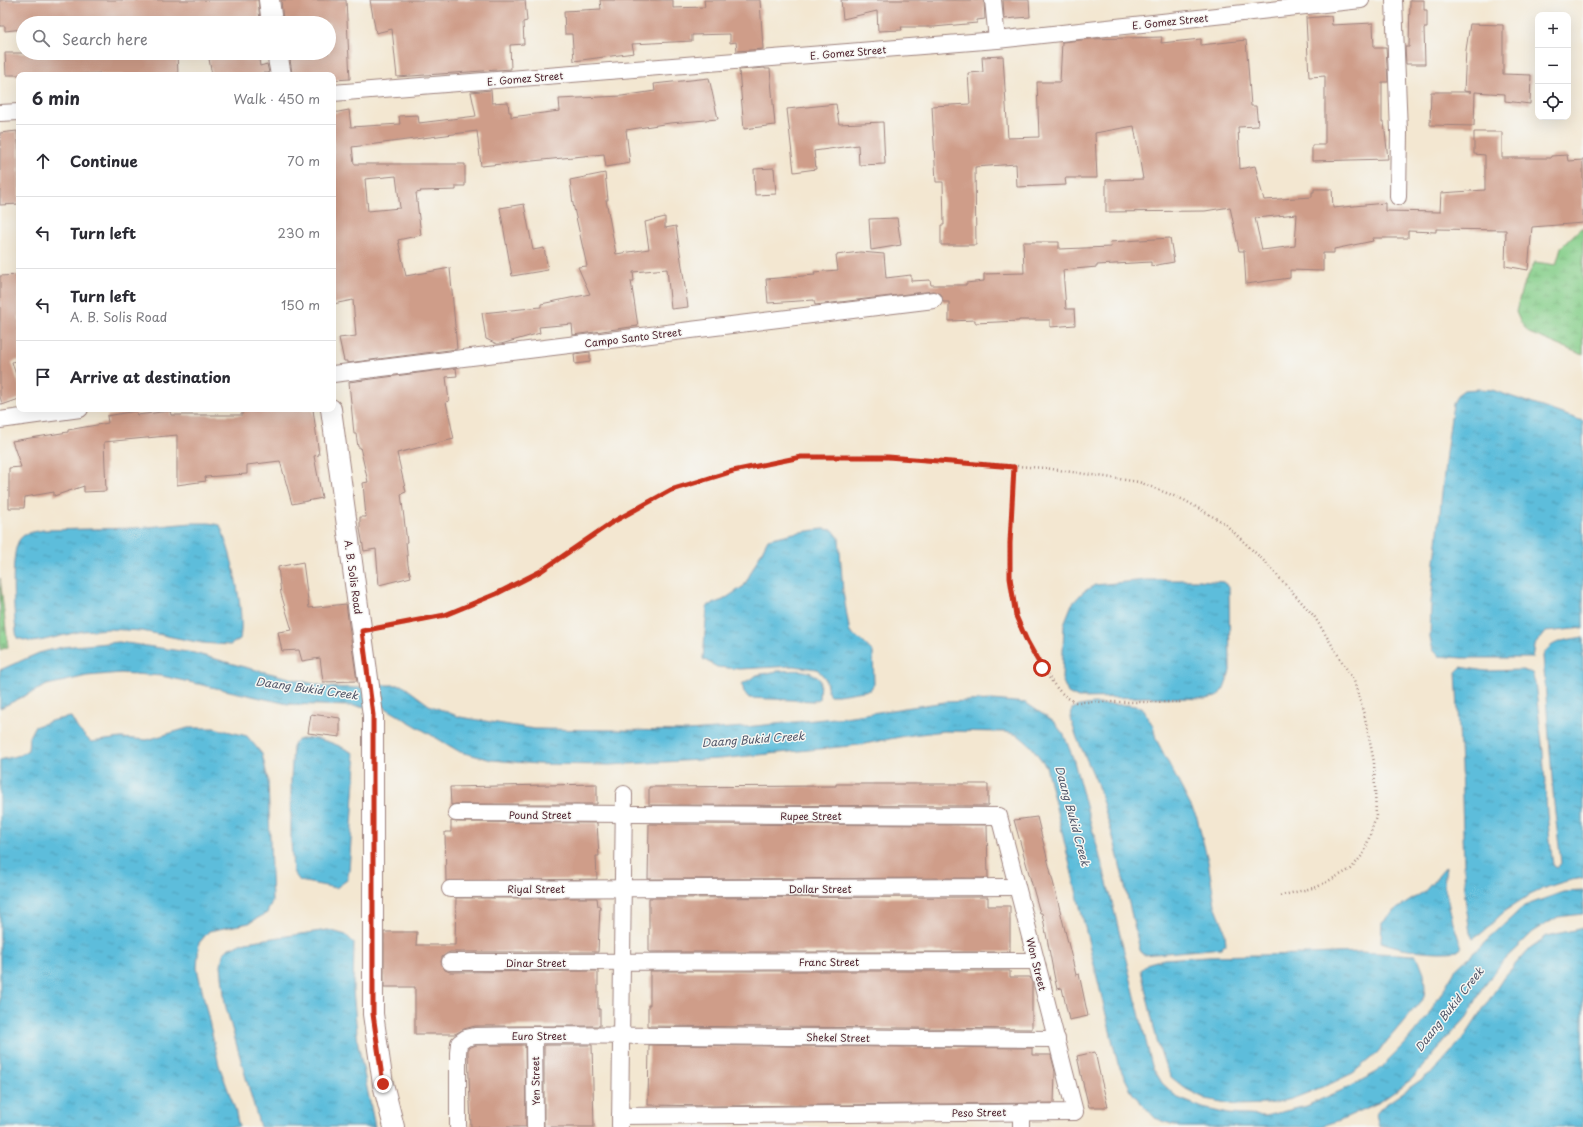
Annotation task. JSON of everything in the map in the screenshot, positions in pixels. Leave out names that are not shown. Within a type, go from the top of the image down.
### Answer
[{"type":"street","points":[[268,0],[271,16]]},
{"type":"street","points":[[993,0],[997,40]]},
{"type":"street","name":"E. Gomez Street","points":[[336,93],[997,40],[1361,0]]},
{"type":"street","points":[[1394,0],[1399,132],[1398,197]]},
{"type":"street","points":[[278,60],[280,72]]},
{"type":"street","points":[[0,113],[16,112]]},
{"type":"street","name":"Campo Santo Street","points":[[336,374],[934,300]]},
{"type":"street","points":[[0,420],[58,412]]},
{"type":"street","name":"A. B. Solis Road","points":[[332,412],[373,715],[373,1014],[383,1084],[394,1127]]},
{"type":"street","points":[[620,1122],[624,794]]},
{"type":"street","name":"Pound Street","points":[[456,813],[623,814]]},
{"type":"street","name":"Rupee Street","points":[[623,814],[999,816]]},
{"type":"street","name":"Won Street","points":[[999,816],[1075,1112]]},
{"type":"street","name":"Dollar Street","points":[[622,888],[1017,887]]},
{"type":"street","name":"Riyal Street","points":[[450,888],[622,888]]},
{"type":"street","name":"Franc Street","points":[[621,961],[1036,961]]},
{"type":"street","name":"Dinar Street","points":[[450,962],[621,961]]},
{"type":"street","name":"Yen Street","points":[[534,1035],[535,1127]]},
{"type":"street","name":"Shekel Street","points":[[620,1035],[1057,1039]]},
{"type":"street","name":"Euro Street","points":[[458,1127],[457,1065],[460,1042],[466,1038],[475,1036],[620,1035]]},
{"type":"street","name":"Peso Street","points":[[620,1122],[1021,1120],[1075,1112]]},
{"type":"path","points":[[362,631],[445,615],[496,594],[541,571],[611,523],[671,490],[733,471],[801,457],[888,457],[1045,468],[1139,482],[1184,500],[1224,523],[1266,562],[1314,616],[1354,681],[1365,718],[1374,762],[1376,817],[1364,853],[1351,869],[1317,887],[1279,896]]},
{"type":"path","points":[[1014,467],[1010,543],[1010,578],[1016,616],[1027,641],[1042,668],[1058,691],[1069,700],[1076,702],[1181,702]]},
{"type":"green space","points":[[1581,228],[1583,228],[1583,355],[1529,333],[1520,321],[1516,312],[1522,288],[1535,262],[1556,265],[1561,247]]},
{"type":"green space","points":[[0,578],[8,647],[0,650]]},
{"type":"water","points":[[1464,390],[1492,390],[1583,421],[1583,628],[1545,632],[1534,646],[1532,658],[1462,658],[1439,656],[1433,650],[1430,638],[1431,602],[1446,453],[1453,404],[1457,395]]},
{"type":"water","points":[[209,523],[220,525],[233,565],[237,585],[241,618],[240,639],[230,645],[202,643],[142,631],[108,629],[82,631],[32,642],[17,638],[13,587],[14,557],[20,539],[25,535],[43,530],[136,528]]},
{"type":"water","points":[[823,529],[833,530],[839,538],[843,592],[850,633],[862,641],[873,652],[874,684],[870,690],[829,695],[825,678],[817,669],[793,666],[740,669],[717,667],[703,659],[707,607],[723,600],[744,586],[768,539],[794,533]]},
{"type":"water","points":[[1146,580],[1198,580],[1223,582],[1229,587],[1230,671],[1224,688],[1217,697],[1205,699],[1150,697],[1078,698],[1068,693],[1062,679],[1064,624],[1072,604],[1083,592],[1095,585]]},
{"type":"water","points":[[1583,637],[1583,878],[1562,882],[1531,894],[1504,912],[1486,930],[1473,939],[1470,933],[1465,897],[1461,766],[1456,672],[1461,667],[1485,671],[1522,670],[1532,673],[1535,682],[1543,752],[1547,814],[1553,865],[1557,868],[1561,863],[1554,804],[1543,656],[1550,647],[1555,644],[1566,640]]},
{"type":"water","name":"Daang Bukid Creek","points":[[119,642],[194,653],[327,687],[357,688],[402,685],[429,705],[460,717],[534,729],[688,731],[845,717],[945,702],[992,700],[1026,703],[1054,722],[1064,735],[1073,758],[1110,894],[1152,1066],[1162,1083],[1178,1098],[1203,1108],[1228,1114],[1265,1116],[1306,1106],[1347,1088],[1377,1072],[1405,1044],[1428,1016],[1455,970],[1524,906],[1563,892],[1583,891],[1583,914],[1558,917],[1533,932],[1502,962],[1483,988],[1467,1017],[1412,1079],[1380,1102],[1340,1120],[1318,1127],[1179,1127],[1155,1118],[1133,1094],[1118,1064],[1046,766],[1031,746],[1018,735],[1006,732],[943,731],[905,736],[859,745],[718,759],[610,765],[537,764],[492,760],[460,752],[384,707],[288,704],[162,676],[121,673],[87,676],[47,685],[0,708],[0,670],[39,653],[62,647]]},
{"type":"water","points":[[778,671],[806,671],[816,676],[820,680],[819,699],[814,701],[749,698],[744,692],[742,684],[757,675]]},
{"type":"water","points":[[1094,704],[1142,707],[1153,726],[1156,739],[1197,818],[1208,861],[1215,905],[1224,927],[1226,943],[1222,948],[1143,955],[1140,950],[1115,844],[1097,783],[1077,738],[1071,720],[1072,709],[1079,706]]},
{"type":"water","points":[[71,717],[78,729],[91,742],[121,738],[147,740],[188,728],[214,728],[247,736],[262,754],[268,780],[272,901],[267,913],[249,923],[209,931],[199,943],[197,968],[219,1065],[235,1109],[239,1127],[0,1127],[0,760],[20,755],[28,750],[29,737],[34,727],[54,720]]},
{"type":"water","points":[[306,738],[324,741],[348,750],[353,753],[356,764],[349,871],[347,880],[336,888],[300,881],[293,872],[291,841],[291,780],[293,745],[298,740]]},
{"type":"water","points":[[1446,867],[1444,885],[1453,922],[1461,946],[1458,951],[1419,951],[1381,942],[1382,922],[1397,909],[1425,891]]},
{"type":"water","points":[[1583,928],[1583,1127],[1379,1127],[1376,1114],[1382,1107],[1435,1070],[1466,1035],[1504,977],[1530,948],[1547,936]]},
{"type":"water","points":[[328,930],[346,935],[354,943],[353,990],[358,1044],[375,1127],[260,1127],[225,1004],[221,965],[223,954],[229,948],[246,942]]},
{"type":"water","points":[[1361,952],[1415,955],[1419,960],[1424,973],[1425,989],[1424,997],[1377,1053],[1353,1073],[1292,1099],[1268,1104],[1237,1105],[1206,1099],[1186,1089],[1171,1077],[1165,1065],[1157,1041],[1141,970],[1149,963],[1164,959],[1208,956]]},
{"type":"building","points":[[0,0],[258,0],[260,16],[16,16],[16,30],[5,31],[5,26],[0,26]]},
{"type":"building","points":[[281,0],[346,0],[350,79],[336,80],[336,72],[292,72],[290,60],[336,60],[336,16],[282,16]]},
{"type":"building","points":[[370,0],[525,0],[527,21],[523,22],[524,44],[510,45],[511,69],[397,77],[392,29],[376,33]]},
{"type":"building","points":[[600,0],[673,0],[673,8],[705,7],[704,0],[760,0],[763,49],[737,51],[736,42],[730,43],[730,34],[692,35],[692,41],[632,44],[634,53],[574,61],[572,34],[565,34],[564,11],[601,9]]},
{"type":"building","points":[[841,0],[984,0],[985,19],[977,20],[977,23],[934,27],[901,27],[902,30],[878,31],[877,11],[843,19]]},
{"type":"building","points":[[1003,0],[1029,0],[1030,17],[1004,19]]},
{"type":"building","points":[[1410,0],[1424,0],[1424,10],[1427,10],[1427,28],[1424,28],[1425,64],[1406,64],[1405,47],[1409,47]]},
{"type":"building","points":[[1331,16],[1332,25],[1373,23],[1374,48],[1386,48],[1388,82],[1382,82],[1382,122],[1384,122],[1388,159],[1312,161],[1312,145],[1325,145],[1325,76],[1309,77],[1306,18]]},
{"type":"building","points":[[1470,24],[1503,25],[1503,74],[1531,75],[1530,104],[1505,101],[1505,94],[1475,92],[1474,126],[1430,125],[1431,92],[1471,92],[1464,91],[1466,50]]},
{"type":"building","points":[[1162,37],[1161,43],[1201,39],[1201,45],[1246,40],[1251,106],[1256,106],[1258,126],[1238,127],[1240,169],[1255,166],[1264,200],[1312,197],[1312,192],[1314,192],[1314,189],[1332,189],[1333,208],[1385,203],[1385,211],[1440,212],[1441,193],[1485,190],[1485,155],[1474,154],[1474,132],[1502,132],[1502,158],[1551,158],[1551,156],[1567,155],[1568,161],[1583,160],[1583,223],[1532,227],[1528,270],[1505,266],[1506,230],[1436,229],[1436,232],[1408,231],[1408,238],[1372,238],[1373,241],[1334,249],[1334,253],[1323,253],[1323,271],[1290,270],[1290,278],[1246,284],[1244,251],[1239,251],[1230,207],[1205,211],[1106,212],[1106,180],[1143,179],[1134,126],[1095,133],[1097,178],[1065,178],[1066,185],[1017,187],[1016,164],[975,167],[976,245],[941,245],[941,225],[944,225],[943,182],[936,182],[932,106],[970,104],[968,73],[983,72],[982,57],[1003,56],[1008,138],[1039,137],[1037,82],[1060,82],[1062,42],[1090,39]],"holes":[[[1297,214],[1295,246],[1262,250],[1255,218]]]},
{"type":"building","points":[[5,53],[16,53],[16,60],[177,60],[178,72],[16,72],[16,75],[6,75]]},
{"type":"building","points":[[209,60],[259,60],[260,66],[267,64],[269,72],[211,72]]},
{"type":"building","points":[[770,69],[775,125],[744,129],[739,70]]},
{"type":"building","points":[[709,78],[718,119],[670,123],[626,130],[630,163],[606,167],[604,154],[481,166],[477,131],[352,147],[354,164],[465,164],[465,186],[456,186],[456,190],[420,191],[421,192],[416,193],[421,235],[398,240],[406,276],[450,268],[457,349],[347,363],[347,361],[344,361],[339,338],[356,336],[353,300],[336,303],[336,112],[349,110],[351,127],[400,124],[399,116],[418,115],[419,123],[476,116],[471,92],[491,90],[492,103],[508,102],[511,117],[560,111],[559,99],[622,96],[655,91],[654,84]],"holes":[[[396,176],[400,208],[368,211],[365,179]]]},
{"type":"building","points":[[836,104],[839,124],[883,122],[885,164],[859,165],[858,145],[814,151],[816,169],[794,172],[787,109]]},
{"type":"building","points":[[16,131],[16,204],[0,205],[0,133]]},
{"type":"building","points":[[774,168],[776,194],[755,195],[754,169]]},
{"type":"building","points":[[605,173],[608,200],[606,200],[616,254],[649,249],[645,222],[665,217],[665,228],[676,226],[688,307],[671,309],[667,269],[633,272],[634,281],[631,281],[638,326],[573,335],[572,324],[539,327],[540,333],[501,344],[497,344],[486,339],[482,313],[541,307],[541,304],[590,294],[578,267],[587,266],[573,204],[570,180]]},
{"type":"building","points":[[524,204],[533,250],[544,248],[548,270],[512,276],[500,208]]},
{"type":"building","points":[[897,218],[901,245],[871,250],[869,219]]},
{"type":"building","points":[[1170,238],[1174,262],[1151,266],[1151,262],[1097,265],[1097,267],[1063,270],[1066,309],[1074,309],[1075,325],[1050,327],[1050,320],[1019,320],[975,323],[975,320],[949,321],[949,302],[943,302],[941,294],[933,291],[815,305],[814,300],[768,303],[766,279],[815,275],[814,272],[838,270],[836,255],[860,252],[884,254],[886,278],[911,275],[911,281],[930,280],[931,285],[966,285],[966,283],[984,281],[984,274],[1024,273],[1023,242],[1059,242],[1059,249],[1111,247],[1110,242]]},
{"type":"building","points":[[16,275],[16,361],[12,362],[16,375],[16,400],[2,405],[0,396],[0,276]]},
{"type":"building","points":[[590,352],[590,362],[575,364],[574,354]]},
{"type":"building","points":[[456,368],[457,376],[446,377],[449,401],[446,402],[454,439],[397,453],[406,492],[401,494],[407,542],[408,565],[411,577],[379,585],[376,549],[364,551],[360,529],[360,517],[366,517],[363,483],[368,482],[360,447],[358,447],[356,434],[354,434],[349,382]]},
{"type":"building","points":[[130,412],[136,412],[137,415],[170,412],[171,415],[242,415],[242,412],[313,412],[319,455],[314,456],[322,498],[292,504],[280,461],[247,465],[247,474],[205,477],[206,481],[177,485],[177,435],[104,442],[106,491],[84,492],[84,486],[54,496],[54,492],[25,497],[24,508],[9,508],[9,468],[21,467],[12,441],[68,432],[68,430],[108,423],[107,416]]},
{"type":"building","points":[[303,562],[309,608],[346,604],[357,681],[323,682],[320,658],[302,661],[299,650],[282,651],[278,632],[292,630],[281,594],[278,567]]},
{"type":"building","points":[[311,714],[340,718],[340,737],[308,733]]},
{"type":"building","points":[[597,784],[597,804],[451,805],[450,787]]},
{"type":"building","points":[[836,784],[988,784],[988,806],[649,805],[649,787],[836,786]]},
{"type":"building","points":[[1037,817],[1076,975],[1079,974],[1088,1016],[1069,1020],[1062,988],[1057,989],[1042,913],[1040,913],[1014,820]]},
{"type":"building","points":[[451,821],[597,823],[599,856],[596,856],[597,879],[446,881],[445,832],[451,832]]},
{"type":"building","points":[[649,824],[987,825],[988,878],[648,879]]},
{"type":"building","points":[[988,897],[988,906],[1010,906],[1010,952],[649,952],[649,898]]},
{"type":"building","points":[[456,898],[597,898],[598,906],[600,906],[598,952],[450,952],[442,957],[441,962],[445,970],[450,972],[598,971],[598,1009],[600,1009],[600,1026],[475,1026],[464,1029],[455,1034],[415,1034],[415,987],[384,987],[384,932],[417,932],[416,945],[455,945]]},
{"type":"building","points":[[650,971],[1010,971],[1010,977],[1030,977],[1032,983],[1032,1029],[648,1026],[648,1005],[650,1005]]},
{"type":"building","points":[[476,1045],[525,1045],[526,1127],[471,1127],[468,1048]]},
{"type":"building","points":[[544,1045],[592,1045],[594,1127],[544,1127]]},
{"type":"building","points":[[649,1045],[1032,1048],[1032,1055],[1051,1055],[1055,1072],[1054,1103],[714,1106],[648,1105]]},
{"type":"building","points":[[1095,1052],[1108,1107],[1089,1107],[1082,1079],[1077,1056]]},
{"type":"route","points":[[383,1084],[373,1014],[373,715],[362,631],[445,615],[496,594],[541,571],[611,523],[671,490],[733,471],[801,457],[888,457],[1014,467],[1010,543],[1010,578],[1016,616],[1027,641],[1042,668]]}]
